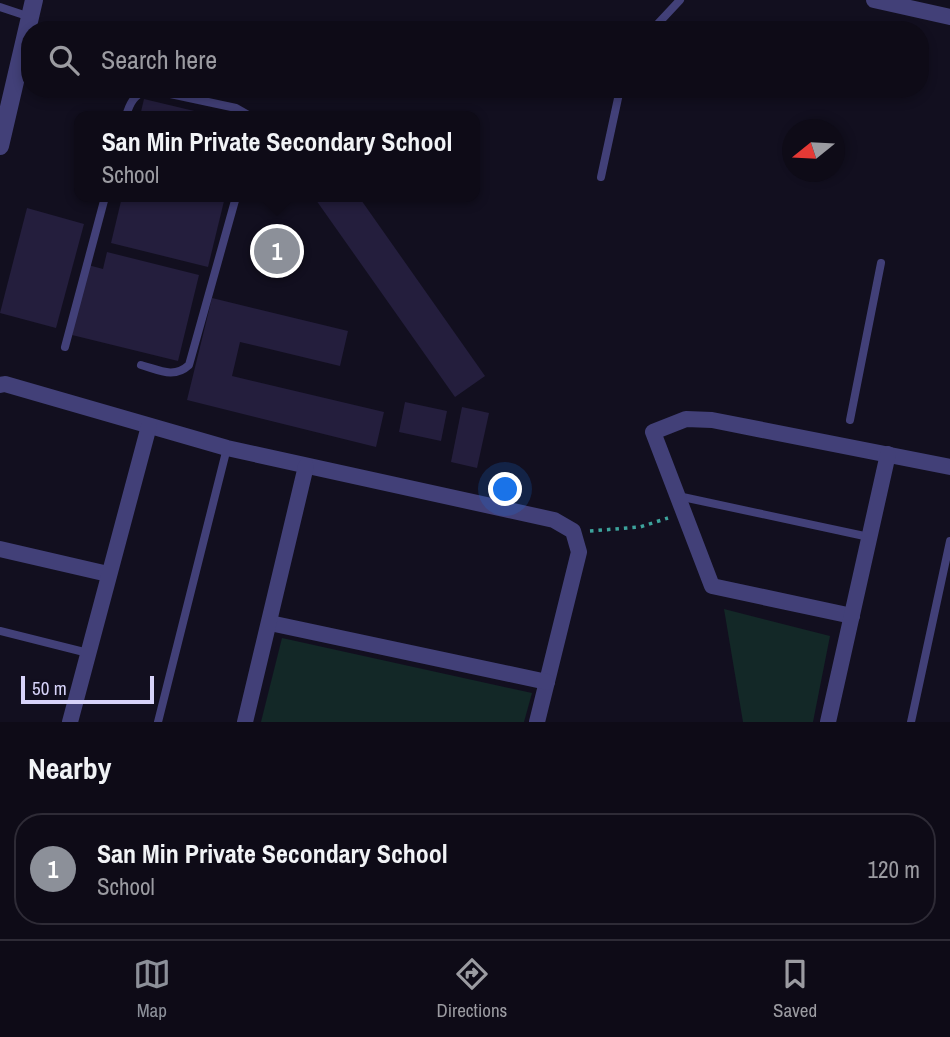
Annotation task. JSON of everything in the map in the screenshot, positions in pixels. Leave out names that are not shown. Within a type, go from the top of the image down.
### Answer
[{"type":"street","points":[[874,0],[950,17]]},
{"type":"street","points":[[0,146],[21,55]]},
{"type":"street","points":[[0,385],[5,384],[227,448],[554,520],[573,531],[579,552],[537,722]]},
{"type":"street","points":[[852,616],[712,586],[653,432],[686,419],[712,420],[950,467]]},
{"type":"street","points":[[70,722],[149,426]]},
{"type":"street","points":[[828,722],[888,454]]},
{"type":"street","points":[[244,722],[306,466]]},
{"type":"street","points":[[0,549],[108,574]]},
{"type":"street","points":[[270,623],[547,682]]},
{"type":"lane","points":[[660,21],[680,0]]},
{"type":"lane","points":[[0,7],[32,8]]},
{"type":"lane","points":[[189,98],[241,111]]},
{"type":"lane","points":[[601,177],[618,98]]},
{"type":"lane","points":[[65,347],[104,202]]},
{"type":"lane","points":[[141,365],[170,374],[182,372],[189,365],[235,202]]},
{"type":"lane","points":[[850,420],[881,264]]},
{"type":"lane","points":[[158,722],[227,448]]},
{"type":"lane","points":[[678,496],[869,537]]},
{"type":"lane","points":[[911,722],[950,541]]},
{"type":"lane","points":[[0,631],[88,653]]},
{"type":"path","points":[[574,535],[592,530],[640,527],[685,514]]},
{"type":"green space","points":[[724,609],[830,636],[813,722],[743,722]]},
{"type":"green space","points":[[282,638],[532,693],[524,722],[261,722]]},
{"type":"building","points":[[144,99],[194,111],[141,111]]},
{"type":"building","points":[[121,202],[224,202],[208,267],[111,243]]},
{"type":"building","points":[[317,202],[363,202],[485,376],[455,397]]},
{"type":"building","points":[[27,208],[84,224],[56,328],[0,313]]},
{"type":"building","points":[[107,252],[199,275],[178,361],[72,335],[88,265],[103,269]]},
{"type":"building","points":[[212,298],[348,331],[340,366],[240,342],[232,376],[384,412],[376,447],[187,400]]},
{"type":"building","points":[[405,402],[447,411],[441,441],[399,432]]},
{"type":"building","points":[[462,407],[489,413],[477,468],[451,462]]},
{"type":"place","name":"San Min Private Secondary School","points":[[277,251]]}]
